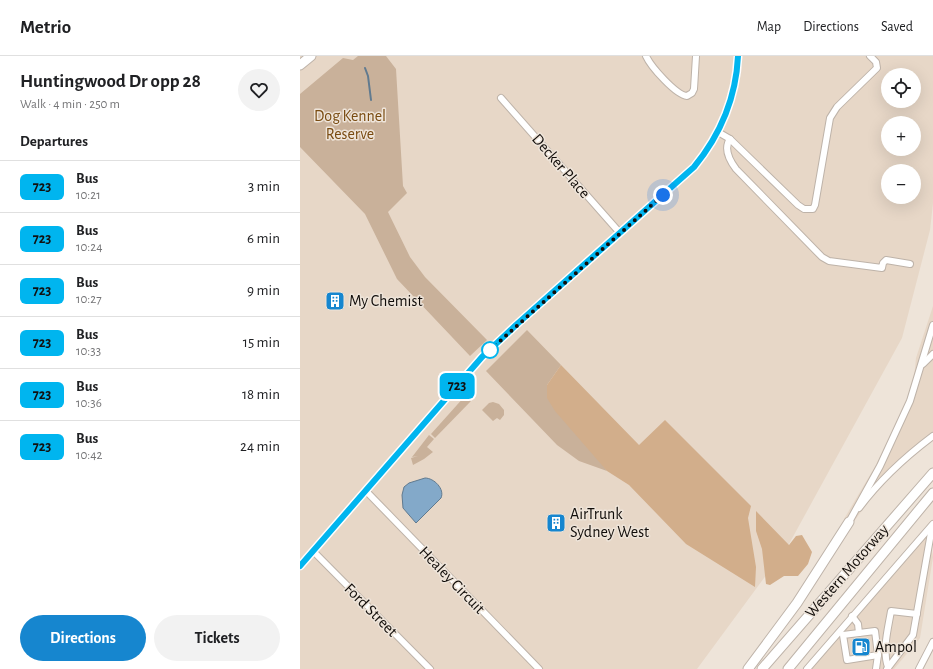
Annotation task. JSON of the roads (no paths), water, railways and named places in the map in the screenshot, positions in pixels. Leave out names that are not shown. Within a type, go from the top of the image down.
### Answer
[{"type":"highway","points":[[300,65],[311,56]]},
{"type":"highway","name":"Western Motorway","points":[[762,669],[933,473]]},
{"type":"highway","name":"Western Motorway","points":[[788,669],[933,493]]},
{"type":"highway","points":[[748,669],[797,603],[849,522]]},
{"type":"street","points":[[646,56],[653,67],[678,92],[687,96],[692,93],[694,89],[696,56]]},
{"type":"street","points":[[300,566],[482,357],[694,167],[709,147],[725,117],[734,91],[738,56]]},
{"type":"street","points":[[718,132],[730,139],[798,205],[804,209],[813,209],[815,205],[830,118],[837,108],[877,68],[876,62],[870,56]]},
{"type":"street","name":"Decker Place","points":[[501,98],[620,233]]},
{"type":"street","points":[[730,139],[727,150],[736,169],[822,257],[829,261],[882,268],[883,263],[886,260],[910,264]]},
{"type":"street","points":[[849,522],[904,417],[933,325]]},
{"type":"street","points":[[920,367],[933,354]]},
{"type":"street","points":[[849,522],[883,480],[912,452],[933,436]]},
{"type":"street","name":"Healey Circuit","points":[[366,491],[539,669]]},
{"type":"street","points":[[888,668],[913,635],[929,538],[933,524]]},
{"type":"street","points":[[807,669],[933,524]]},
{"type":"street","name":"Ford Street","points":[[313,551],[430,669]]},
{"type":"street","points":[[888,668],[886,641],[891,611],[917,614]]},
{"type":"street","points":[[852,616],[858,624],[859,633]]},
{"type":"street","points":[[876,669],[878,655],[875,630],[843,635],[847,660],[878,655]]},
{"type":"street","points":[[919,669],[933,642]]},
{"type":"water","points":[[425,478],[432,480],[438,485],[442,495],[441,498],[416,523],[403,508],[402,495],[404,487],[409,483]]},
{"type":"waterway","points":[[365,68],[368,76],[371,100]]},
{"type":"place","name":"My Chemist","points":[[335,301]]},
{"type":"place","name":"AirTrunk Sydney West","points":[[556,523]]},
{"type":"place","name":"Ampol","points":[[861,647]]},
{"type":"park label","name":"Dog Kennel Reserve","points":[[350,125]]}]
